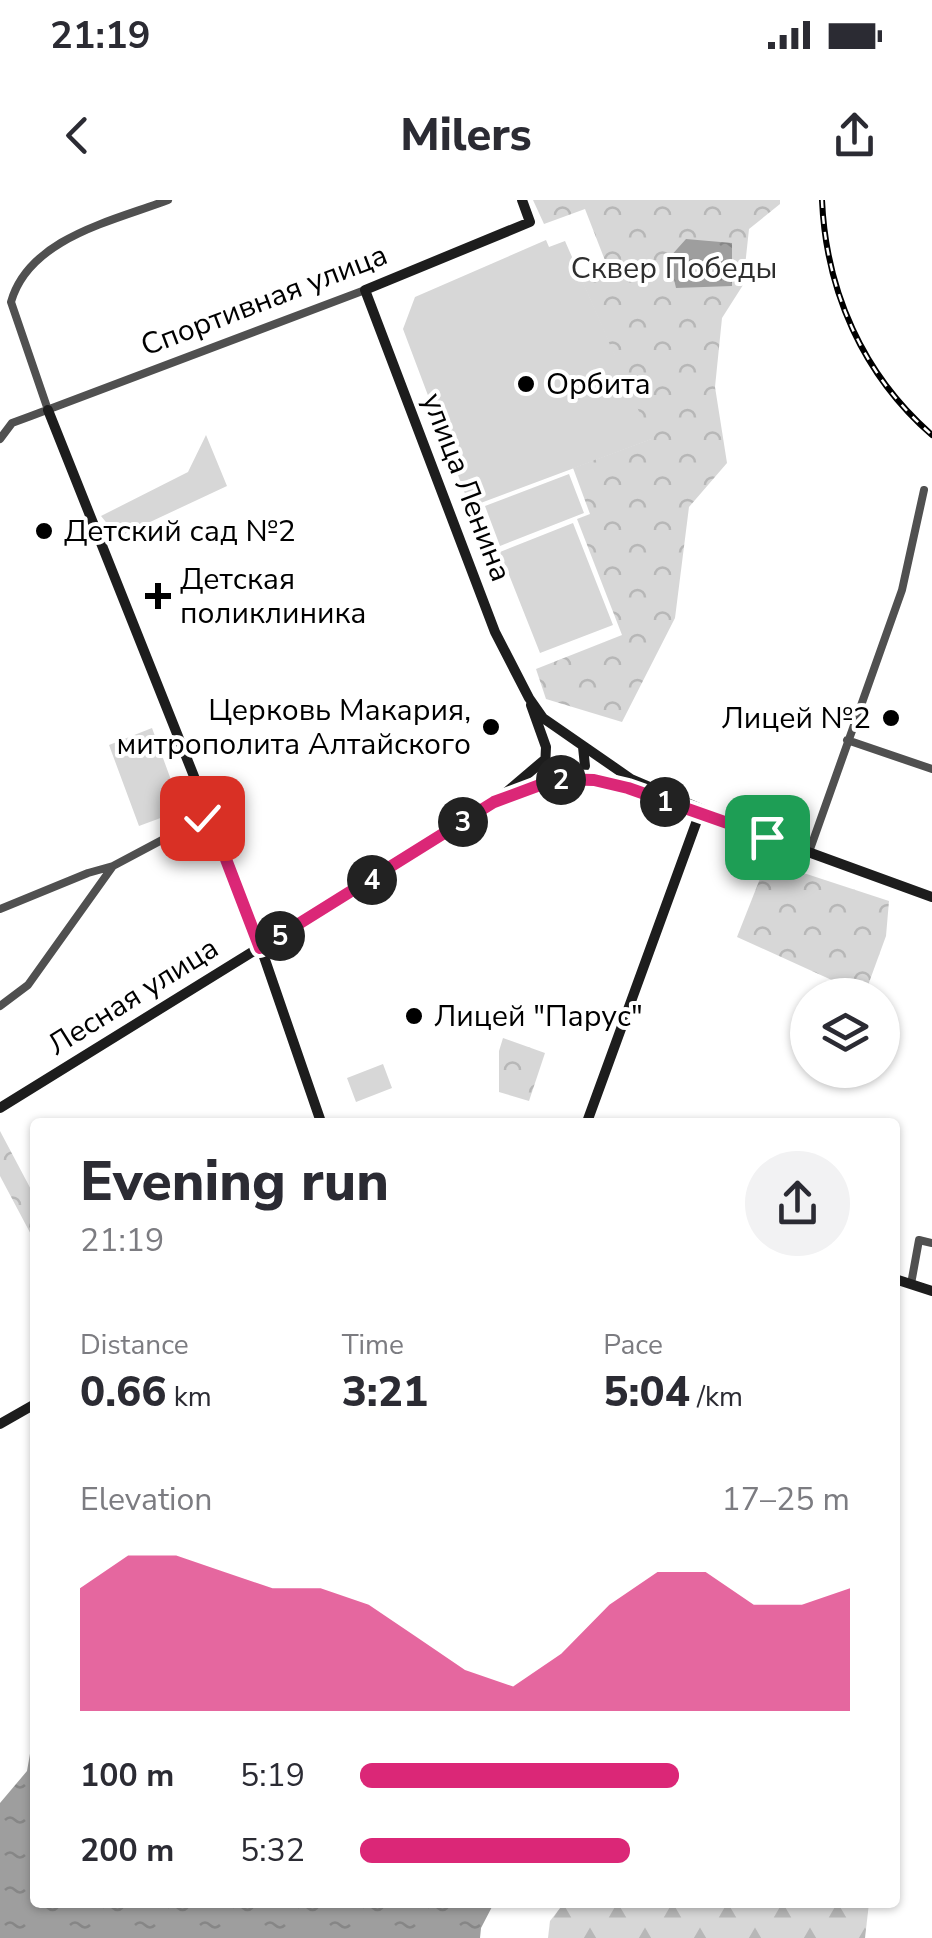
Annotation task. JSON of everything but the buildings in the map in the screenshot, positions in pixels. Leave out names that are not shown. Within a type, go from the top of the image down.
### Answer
[{"type":"street","points":[[168,200],[49,249],[14,291],[11,302],[48,410],[260,948],[320,1118]]},
{"type":"street","name":"Спортивная улица","points":[[0,439],[12,424],[365,290],[530,222],[522,200]]},
{"type":"street","name":"улица Ленина","points":[[365,290],[495,632],[529,698],[546,748]]},
{"type":"street","points":[[809,852],[902,590],[924,490]]},
{"type":"street","name":"улица Ленина","points":[[529,698],[554,728],[631,779],[740,826],[932,897]]},
{"type":"street","points":[[556,779],[543,762],[546,748],[556,738],[574,739]]},
{"type":"street","points":[[846,740],[932,769]]},
{"type":"street","points":[[574,778],[585,766],[583,748]]},
{"type":"street","name":"Лесная улица","points":[[0,1108],[496,801],[543,762]]},
{"type":"street","name":"улица Ленина","points":[[496,801],[556,779],[574,778],[628,788],[740,826]]},
{"type":"street","points":[[588,1118],[699,814]]},
{"type":"street","points":[[0,909],[88,872],[113,866],[209,815]]},
{"type":"street","points":[[0,1006],[28,986],[113,866]]},
{"type":"street","points":[[911,1284],[920,1240],[932,1243]]},
{"type":"street","points":[[900,1281],[932,1291]]},
{"type":"street","points":[[0,1424],[30,1407]]},
{"type":"green space","name":"Сквер Победы","points":[[533,200],[780,200],[749,229],[743,285],[722,318],[715,387],[727,463],[689,507],[675,618],[622,722],[546,699],[536,669],[622,635],[577,519],[590,514],[573,468],[651,439],[579,274],[606,263],[585,209],[544,224]]},
{"type":"green space","name":"Орбита","points":[[546,240],[549,247],[565,241],[652,439],[470,507],[403,329],[415,297]]},
{"type":"green space","points":[[206,435],[227,486],[118,537],[101,516],[188,472]]},
{"type":"green space","points":[[569,474],[584,513],[500,546],[485,506]]},
{"type":"green space","points":[[573,523],[613,625],[540,653],[500,552]]},
{"type":"green space","points":[[152,728],[182,810],[139,826],[109,745]]},
{"type":"green space","points":[[767,861],[889,901],[886,936],[871,978],[827,978],[737,937]]},
{"type":"green space","points":[[503,1038],[545,1053],[529,1101],[499,1092],[499,1051]]},
{"type":"green space","points":[[383,1064],[392,1088],[356,1102],[347,1078]]},
{"type":"green space","points":[[0,1131],[30,1188],[30,1233],[0,1176]]},
{"type":"green space","points":[[560,1908],[868,1908],[865,1938],[548,1938],[550,1921]]},
{"type":"water","points":[[686,239],[732,243],[732,286],[676,288],[669,258]]},
{"type":"water","points":[[30,1754],[30,1908],[491,1908],[480,1938],[0,1938],[0,1803],[27,1771]]},
{"type":"railway","points":[[822,200],[831,267],[853,329],[886,386],[932,435]]},
{"type":"place","name":"Орбита","points":[[526,384]]},
{"type":"place","name":"Детский сад №2","points":[[44,531]]},
{"type":"place","name":"Детская поликлиника","points":[[158,596]]},
{"type":"place","name":"Лицей №2","points":[[891,718]]},
{"type":"place","name":"Церковь Макария, митрополита Алтайского","points":[[491,727]]},
{"type":"place","name":"Лицей \"Парус\"","points":[[414,1016]]},
{"type":"route","points":[[202,818],[209,815],[260,948],[494,802],[556,779],[594,780],[628,788],[767,837]]}]
